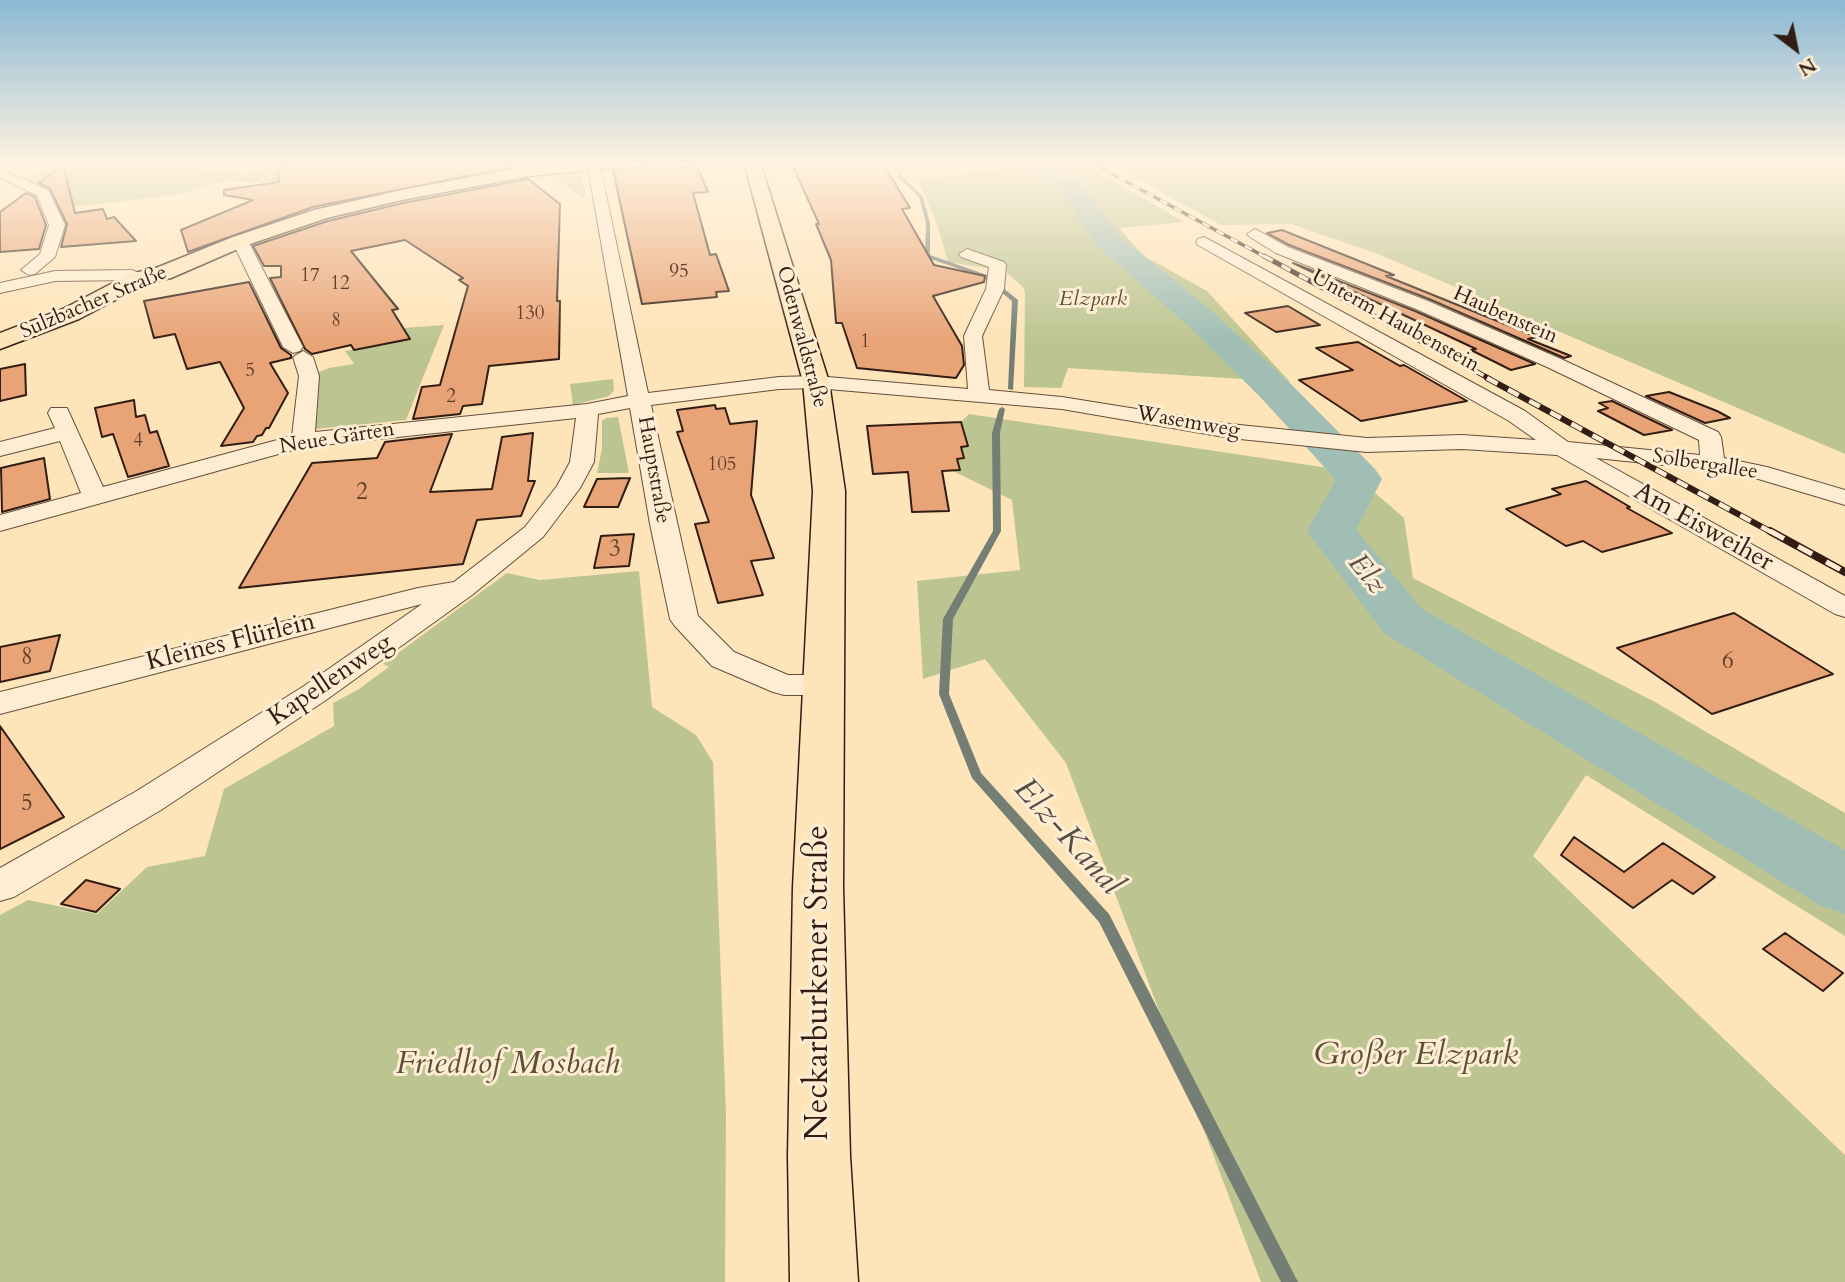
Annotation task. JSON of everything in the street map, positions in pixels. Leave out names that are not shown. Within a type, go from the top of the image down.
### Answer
[{"type":"main road","name":"Sulzbacher Straße","points":[[0,342],[71,314],[138,279],[163,273],[240,241],[298,222]]},
{"type":"main road","name":"Odenwaldstraße","points":[[769,222],[821,407],[829,491],[824,685]]},
{"type":"main road","name":"Neckarburkener Straße","points":[[824,685],[818,887],[819,1156],[824,1282]]},
{"type":"street","points":[[29,270],[47,257],[53,244],[56,222]]},
{"type":"street","name":"Hauptstraße","points":[[605,222],[684,619],[723,659],[784,685],[824,685]]},
{"type":"street","name":"Haubenstein","points":[[1255,234],[1282,250],[1423,305],[1554,363],[1710,437],[1713,463]]},
{"type":"street","points":[[240,241],[309,376],[303,440]]},
{"type":"street","name":"Unterm Haubenstein","points":[[1204,242],[1517,416],[1561,448]]},
{"type":"street","points":[[967,254],[998,265],[996,286],[973,336],[979,396]]},
{"type":"street","points":[[0,288],[55,276],[132,275],[138,279]]},
{"type":"street","name":"Wasemweg","points":[[640,400],[779,383],[816,382],[1062,402],[1261,435],[1367,445],[1462,442],[1561,448]]},
{"type":"street","name":"Neue Gärten","points":[[0,523],[303,440],[587,410],[640,400]]},
{"type":"street","name":"Kapellenweg","points":[[0,886],[192,773],[315,694],[462,589],[534,532],[568,488],[582,463],[587,410]]},
{"type":"street","points":[[0,449],[63,423],[96,496]]},
{"type":"street","name":"Solbergallee","points":[[1561,448],[1713,463],[1801,483],[1845,498]]},
{"type":"street","name":"Am Eisweiher","points":[[1561,448],[1845,608]]},
{"type":"street","name":"Kleines Flürlein","points":[[0,703],[418,596],[462,589]]},
{"type":"street","points":[[0,723],[174,669],[185,654]]},
{"type":"green space","name":"Elzpark","points":[[936,222],[1184,222],[1119,228],[1144,256],[1207,291],[1290,382],[1068,368],[1061,388],[1024,387],[1023,287],[1005,271],[948,262]]},
{"type":"green space","points":[[1215,222],[1845,222],[1845,454],[1378,254],[1291,224],[1221,225]]},
{"type":"green space","points":[[444,325],[406,420],[304,430],[309,376],[329,368],[354,364],[345,351],[410,339],[403,328]]},
{"type":"green space","points":[[613,379],[614,390],[609,396],[573,405],[570,384]]},
{"type":"green space","name":"Großer Elzpark","points":[[969,414],[1335,469],[1359,479],[1404,518],[1413,578],[1655,702],[1845,813],[1845,936],[1586,775],[1533,856],[1845,1155],[1845,1282],[1261,1282],[1066,763],[985,659],[923,679],[917,581],[1020,570],[1012,500],[951,470],[960,469],[957,459],[964,458],[961,447],[968,446],[961,422]]},
{"type":"green space","points":[[618,417],[629,473],[597,473],[602,449],[602,421]]},
{"type":"green space","name":"Friedhof Mosbach","points":[[639,571],[652,707],[696,735],[713,762],[726,1115],[725,1282],[0,1282],[0,915],[28,900],[97,914],[147,867],[205,856],[224,789],[334,726],[333,703],[359,689],[389,667],[383,664],[507,573],[540,580]]},
{"type":"building","points":[[0,222],[45,222],[39,249],[0,252]]},
{"type":"building","points":[[66,222],[118,222],[136,241],[61,247]]},
{"type":"building","points":[[201,222],[272,222],[188,252],[181,230]]},
{"type":"building","points":[[326,222],[559,222],[557,301],[560,301],[559,359],[489,366],[482,404],[463,406],[460,414],[413,419],[422,387],[440,385],[468,286],[459,280],[463,278],[405,240],[351,251],[398,309],[392,310],[410,339],[354,350],[351,345],[312,354],[305,349],[270,278],[281,277],[281,266],[264,266],[253,246]]},
{"type":"building","points":[[624,222],[701,222],[710,255],[716,254],[729,291],[716,292],[717,297],[642,304]]},
{"type":"building","points":[[818,222],[909,222],[934,265],[985,276],[984,282],[933,296],[962,346],[964,365],[956,378],[857,368],[842,323],[836,323],[831,260],[816,224],[819,224]]},
{"type":"building","points":[[1282,230],[1394,275],[1386,276],[1537,337],[1528,339],[1571,356],[1564,358],[1429,299],[1289,245],[1267,233]]},
{"type":"building","points":[[1293,263],[1415,311],[1535,364],[1511,370],[1471,350],[1476,349]]},
{"type":"building","points":[[249,282],[281,348],[291,355],[291,358],[270,363],[288,393],[269,428],[266,428],[262,435],[257,436],[253,442],[221,446],[244,408],[220,362],[187,369],[175,334],[154,338],[144,301]]},
{"type":"building","points":[[1288,306],[1320,325],[1276,332],[1245,313]]},
{"type":"building","points":[[1358,342],[1467,401],[1361,421],[1299,380],[1353,370],[1316,348]]},
{"type":"building","points":[[25,364],[26,395],[0,401],[0,369]]},
{"type":"building","points":[[1669,392],[1730,418],[1705,423],[1646,396]]},
{"type":"building","points":[[134,400],[136,417],[145,415],[150,433],[157,431],[169,466],[128,477],[113,434],[102,437],[95,408]]},
{"type":"building","points":[[1612,401],[1672,430],[1644,435],[1598,411],[1608,408],[1599,403]]},
{"type":"building","points":[[715,405],[716,409],[725,408],[730,424],[757,421],[751,495],[774,558],[751,561],[763,595],[718,603],[695,524],[709,522],[677,432],[683,431],[677,410]]},
{"type":"building","points":[[961,422],[968,446],[961,447],[964,458],[957,459],[960,470],[942,471],[949,511],[912,512],[908,472],[873,474],[867,426]]},
{"type":"building","points":[[533,433],[528,481],[535,481],[521,516],[477,520],[463,564],[239,588],[312,463],[377,458],[385,442],[452,434],[430,492],[492,489],[502,437]]},
{"type":"building","points":[[44,458],[50,499],[2,512],[1,468]]},
{"type":"building","points":[[630,478],[618,507],[584,507],[597,479]]},
{"type":"building","points":[[1586,481],[1672,533],[1602,552],[1583,541],[1566,546],[1506,509],[1561,494],[1552,489]]},
{"type":"building","points":[[634,534],[629,566],[594,568],[601,536]]},
{"type":"building","points":[[1734,613],[1833,674],[1712,714],[1617,648]]},
{"type":"building","points":[[60,635],[50,671],[0,682],[0,647]]},
{"type":"building","points":[[0,726],[64,817],[0,849]]},
{"type":"building","points":[[1574,837],[1624,872],[1663,843],[1715,877],[1693,894],[1672,880],[1633,908],[1561,855]]},
{"type":"building","points":[[86,880],[120,889],[96,912],[61,904]]},
{"type":"building","points":[[1785,933],[1843,973],[1823,991],[1763,949]]},
{"type":"waterway","name":"Elz-Kanal","points":[[928,222],[927,256],[985,276],[1015,300],[1011,389]]},
{"type":"waterway","name":"Elz","points":[[1095,222],[1106,239],[1202,320],[1278,393],[1359,479],[1331,531],[1403,621],[1845,885]]},
{"type":"waterway","name":"Elz-Kanal","points":[[1002,409],[996,433],[997,531],[948,619],[944,694],[976,775],[1104,918],[1290,1282]]},
{"type":"railway","points":[[1200,222],[1267,258]]},
{"type":"railway","points":[[1264,256],[1490,379]]},
{"type":"railway","points":[[1487,378],[1773,533]]},
{"type":"railway","points":[[1770,531],[1845,572]]}]
